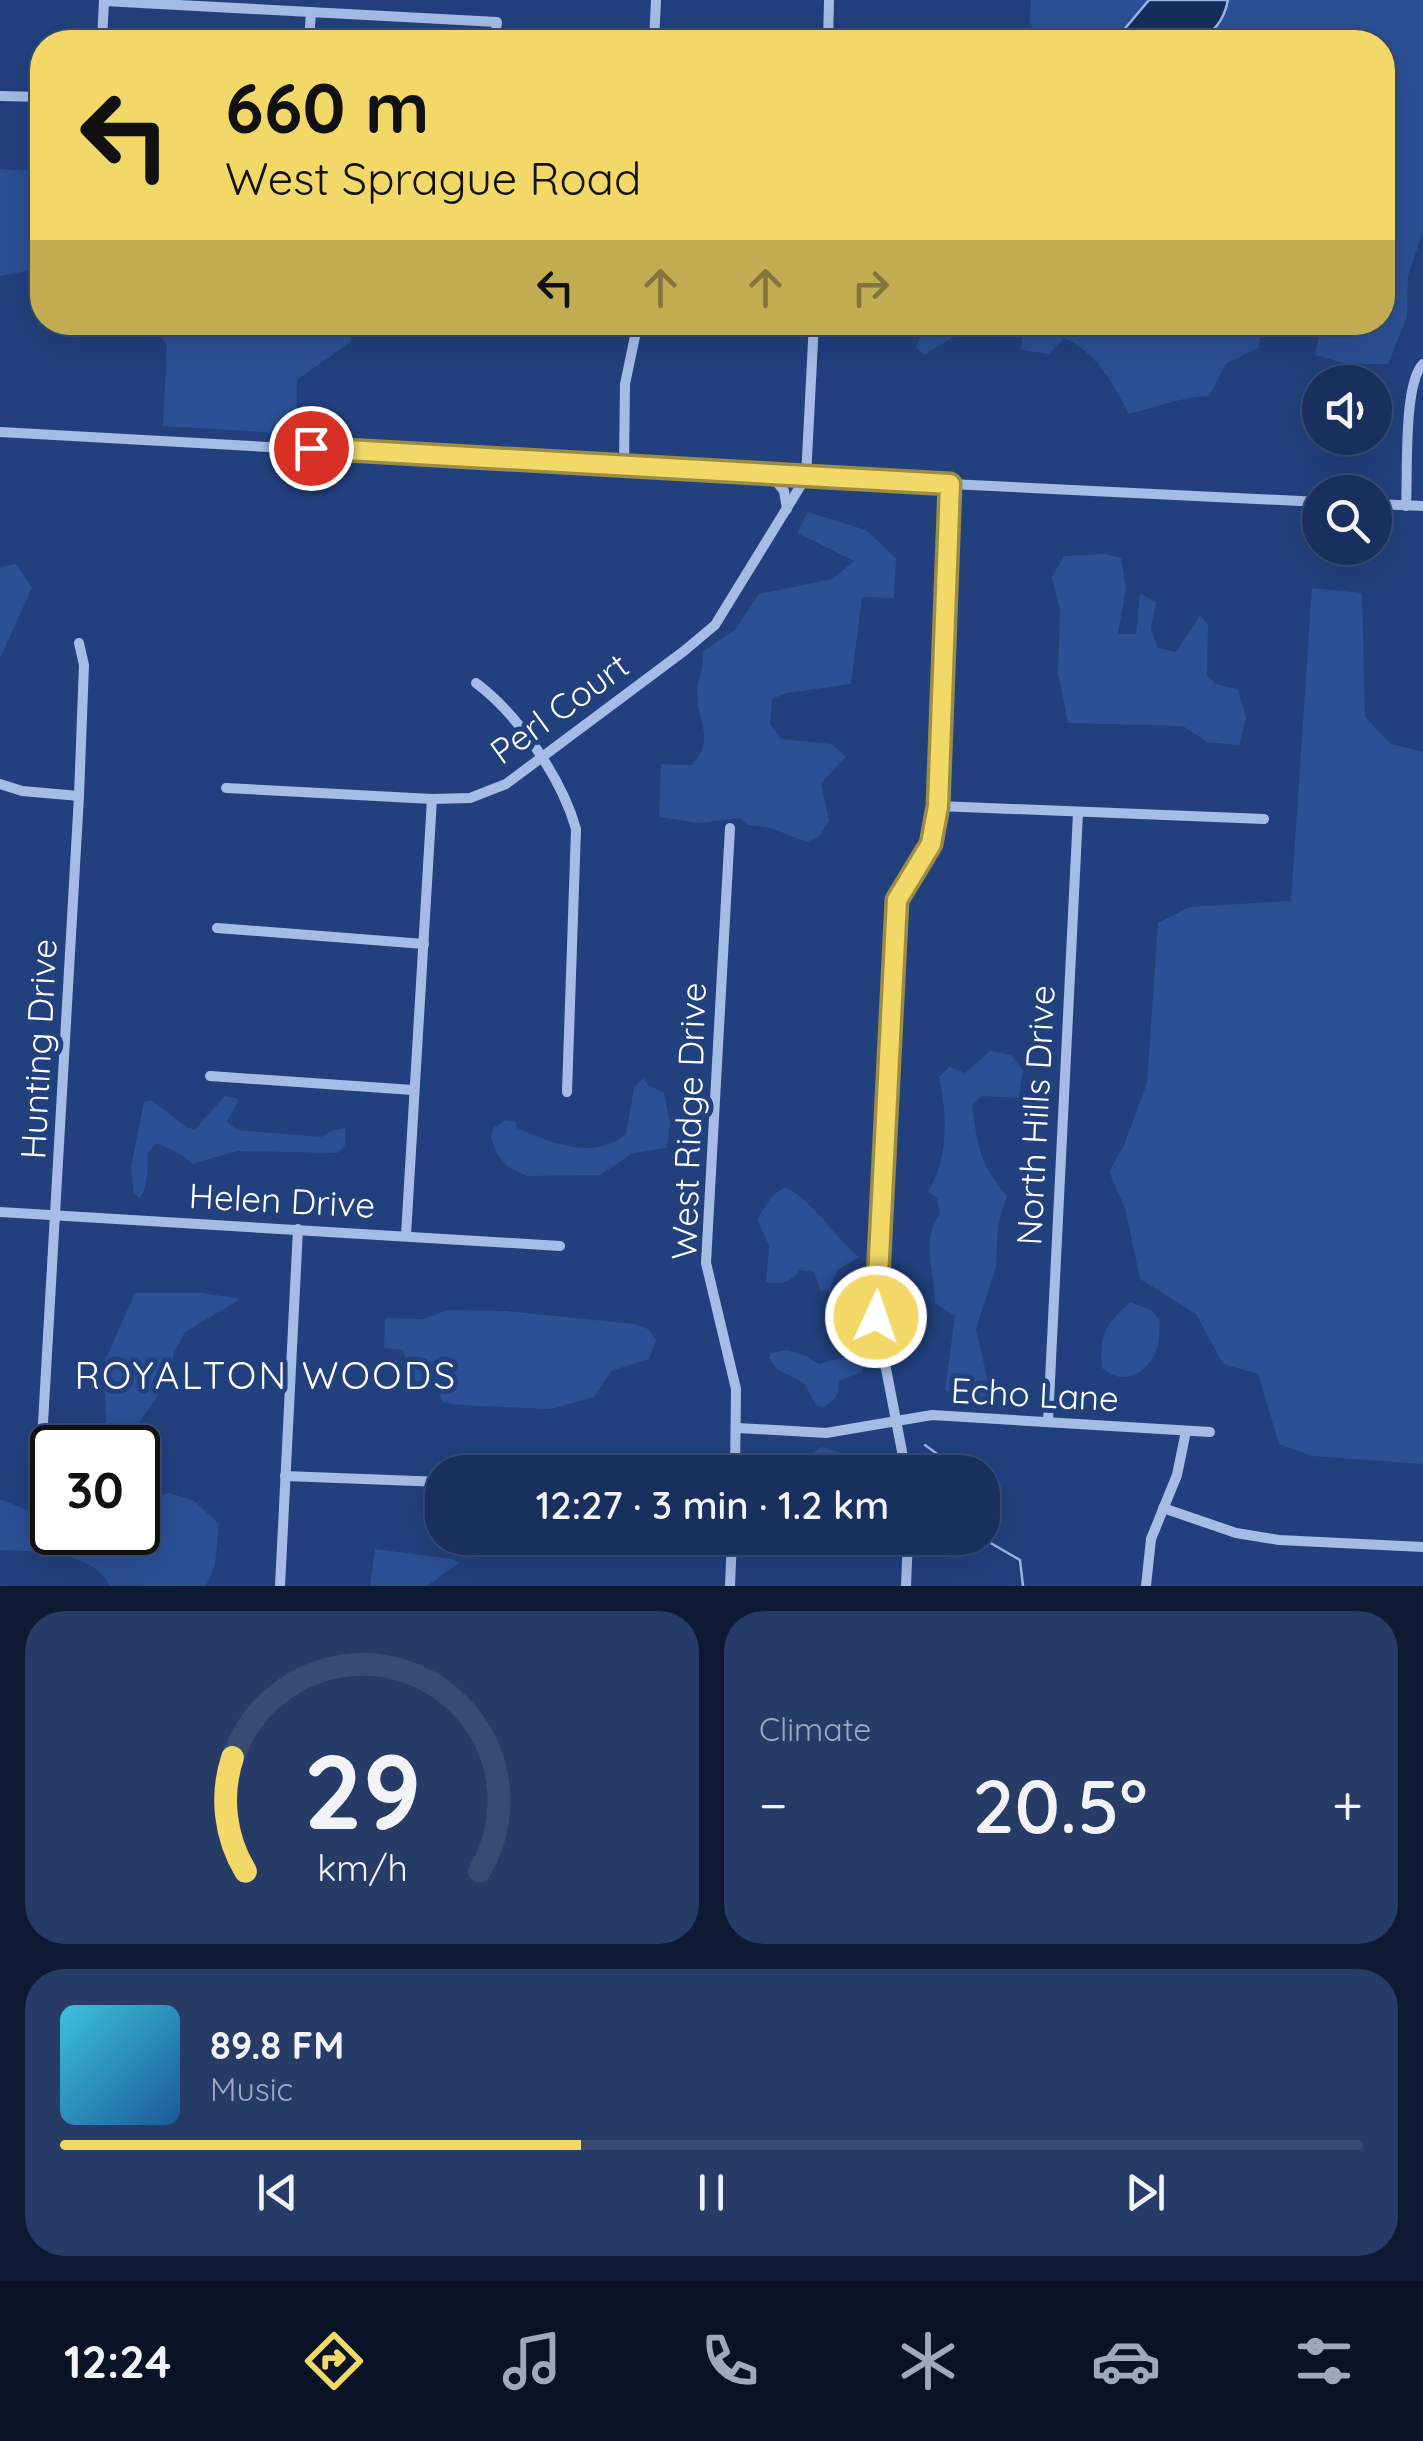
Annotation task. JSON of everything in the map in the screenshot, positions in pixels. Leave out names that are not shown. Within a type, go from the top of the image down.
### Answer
[{"type":"street","points":[[103,30],[104,0],[497,22],[497,30]]},
{"type":"street","points":[[655,30],[656,0]]},
{"type":"street","points":[[828,30],[829,0]]},
{"type":"street","points":[[310,30],[311,12]]},
{"type":"street","points":[[0,96],[30,97]]},
{"type":"street","points":[[624,466],[624,384],[635,335]]},
{"type":"street","points":[[806,477],[813,335]]},
{"type":"street","points":[[1406,506],[1412,390],[1416,371],[1423,364]]},
{"type":"street","points":[[0,432],[1302,501]]},
{"type":"street","points":[[769,474],[784,491],[787,510]]},
{"type":"street","name":"Perl Court","points":[[226,788],[432,799],[470,798],[506,784],[716,625],[806,477]]},
{"type":"street","points":[[903,1455],[876,1317],[897,900],[931,844],[938,806],[950,484]]},
{"type":"street","points":[[1392,505],[1423,506]]},
{"type":"street","name":"Hunting Drive","points":[[43,1425],[79,796],[84,665],[80,643]]},
{"type":"street","points":[[476,684],[491,694],[541,756],[568,799],[576,829],[567,1092]]},
{"type":"street","points":[[0,784],[22,792],[79,796]]},
{"type":"street","points":[[406,1235],[432,799]]},
{"type":"street","points":[[938,806],[1264,819]]},
{"type":"street","name":"North Hills Drive","points":[[1048,1421],[1078,813]]},
{"type":"street","name":"West Ridge Drive","points":[[730,828],[706,1264],[736,1389],[736,1455]]},
{"type":"street","points":[[216,928],[424,944]]},
{"type":"street","points":[[210,1076],[414,1090]]},
{"type":"street","name":"Helen Drive","points":[[0,1212],[560,1246]]},
{"type":"street","points":[[280,1586],[298,1229]]},
{"type":"street","name":"Echo Lane","points":[[738,1428],[826,1432],[932,1415],[1210,1432]]},
{"type":"street","points":[[1146,1586],[1150,1540],[1177,1475],[1186,1431]]},
{"type":"street","points":[[285,1476],[425,1481]]},
{"type":"street","points":[[1163,1508],[1236,1533],[1264,1538],[1423,1548]]},
{"type":"street","points":[[730,1586],[731,1555]]},
{"type":"street","points":[[906,1586],[907,1555]]},
{"type":"shaded area","points":[[1031,0],[1423,0],[1423,231],[1408,276],[1407,317],[1388,364],[1347,364],[1315,355],[1319,335],[1395,335],[1395,30],[1035,30],[1029,22]]},
{"type":"shaded area","points":[[1149,0],[1228,0],[1213,30],[1124,30]]},
{"type":"shaded area","points":[[0,169],[30,171],[30,270],[0,276]]},
{"type":"shaded area","points":[[161,335],[351,335],[351,342],[297,380],[296,434],[163,426],[167,346]]},
{"type":"shaded area","points":[[921,335],[957,335],[924,355],[916,347]]},
{"type":"shaded area","points":[[1022,335],[1260,335],[1259,347],[1226,364],[1209,396],[1129,414],[1103,370],[1076,345],[1064,338],[1049,354],[1021,350]]},
{"type":"shaded area","points":[[808,512],[866,530],[896,558],[894,598],[862,597],[851,684],[787,693],[772,699],[770,724],[781,739],[832,744],[846,757],[821,783],[829,821],[819,836],[807,842],[768,827],[747,825],[741,818],[699,823],[659,817],[661,764],[692,765],[703,746],[697,693],[702,652],[736,629],[759,594],[832,579],[854,561],[797,533]]},
{"type":"shaded area","points":[[1105,554],[1121,558],[1126,588],[1118,634],[1136,634],[1140,594],[1156,602],[1151,629],[1158,648],[1176,652],[1200,615],[1208,625],[1207,674],[1215,684],[1238,689],[1246,718],[1239,745],[1207,742],[1183,726],[1068,723],[1058,673],[1060,610],[1052,577],[1064,556]]},
{"type":"shaded area","points":[[16,564],[32,588],[0,658],[0,567]]},
{"type":"shaded area","points":[[1312,588],[1362,593],[1365,717],[1391,744],[1423,752],[1423,1464],[1312,1456],[1279,1444],[1258,1374],[1223,1364],[1196,1314],[1140,1279],[1125,1208],[1109,1172],[1124,1145],[1147,1083],[1158,923],[1189,907],[1291,901]]},
{"type":"shaded area","points":[[990,1051],[1011,1055],[1023,1070],[1019,1098],[982,1096],[972,1105],[981,1154],[1007,1196],[998,1224],[996,1267],[976,1329],[992,1399],[973,1399],[945,1390],[955,1316],[935,1303],[930,1245],[940,1214],[937,1198],[928,1191],[943,1151],[944,1105],[939,1077],[949,1067],[965,1073]]},
{"type":"shaded area","points":[[643,1078],[664,1093],[670,1123],[667,1148],[633,1153],[600,1175],[527,1176],[508,1167],[497,1154],[491,1138],[493,1128],[506,1120],[530,1134],[572,1147],[600,1147],[613,1142],[626,1134],[634,1088]]},
{"type":"shaded area","points":[[225,1096],[239,1099],[227,1122],[237,1130],[321,1137],[345,1128],[345,1146],[337,1153],[237,1151],[192,1164],[157,1143],[148,1152],[143,1193],[140,1198],[134,1194],[131,1167],[144,1102],[152,1101],[195,1129]]},
{"type":"shaded area","points":[[785,1187],[805,1200],[859,1257],[837,1270],[830,1290],[821,1291],[814,1272],[800,1270],[786,1282],[766,1282],[769,1246],[757,1219],[772,1196]]},
{"type":"shaded area","points":[[135,1293],[203,1293],[240,1299],[185,1332],[174,1352],[171,1377],[137,1425],[106,1425],[104,1363]]},
{"type":"shaded area","points":[[1130,1302],[1151,1310],[1160,1320],[1159,1342],[1150,1363],[1136,1374],[1119,1377],[1102,1368],[1103,1338]]},
{"type":"shaded area","points":[[448,1310],[506,1311],[634,1324],[648,1329],[656,1340],[649,1359],[611,1371],[594,1397],[551,1409],[457,1405],[443,1402],[434,1381],[412,1381],[403,1350],[384,1348],[385,1318],[423,1319]]},
{"type":"shaded area","points":[[787,1350],[819,1364],[848,1356],[864,1364],[862,1372],[838,1381],[837,1394],[831,1402],[817,1406],[804,1383],[777,1369],[769,1358],[771,1353]]},
{"type":"shaded area","points":[[822,1447],[842,1455],[811,1455]]},
{"type":"shaded area","points":[[169,1493],[193,1500],[219,1524],[215,1565],[206,1586],[110,1586],[90,1565],[61,1555],[160,1555],[160,1495]]},
{"type":"shaded area","points":[[0,1499],[30,1511],[30,1552],[0,1550]]},
{"type":"shaded area","points":[[375,1549],[459,1563],[427,1586],[370,1586]]},
{"type":"waterway","points":[[925,1445],[939,1455]]},
{"type":"waterway","points":[[1000,1548],[1020,1560],[1023,1586]]},
{"type":"district","name":"ROYALTON WOODS","points":[[266,1375]]},
{"type":"route","points":[[311,448],[950,484],[938,806],[931,844],[897,900],[876,1317]]}]
